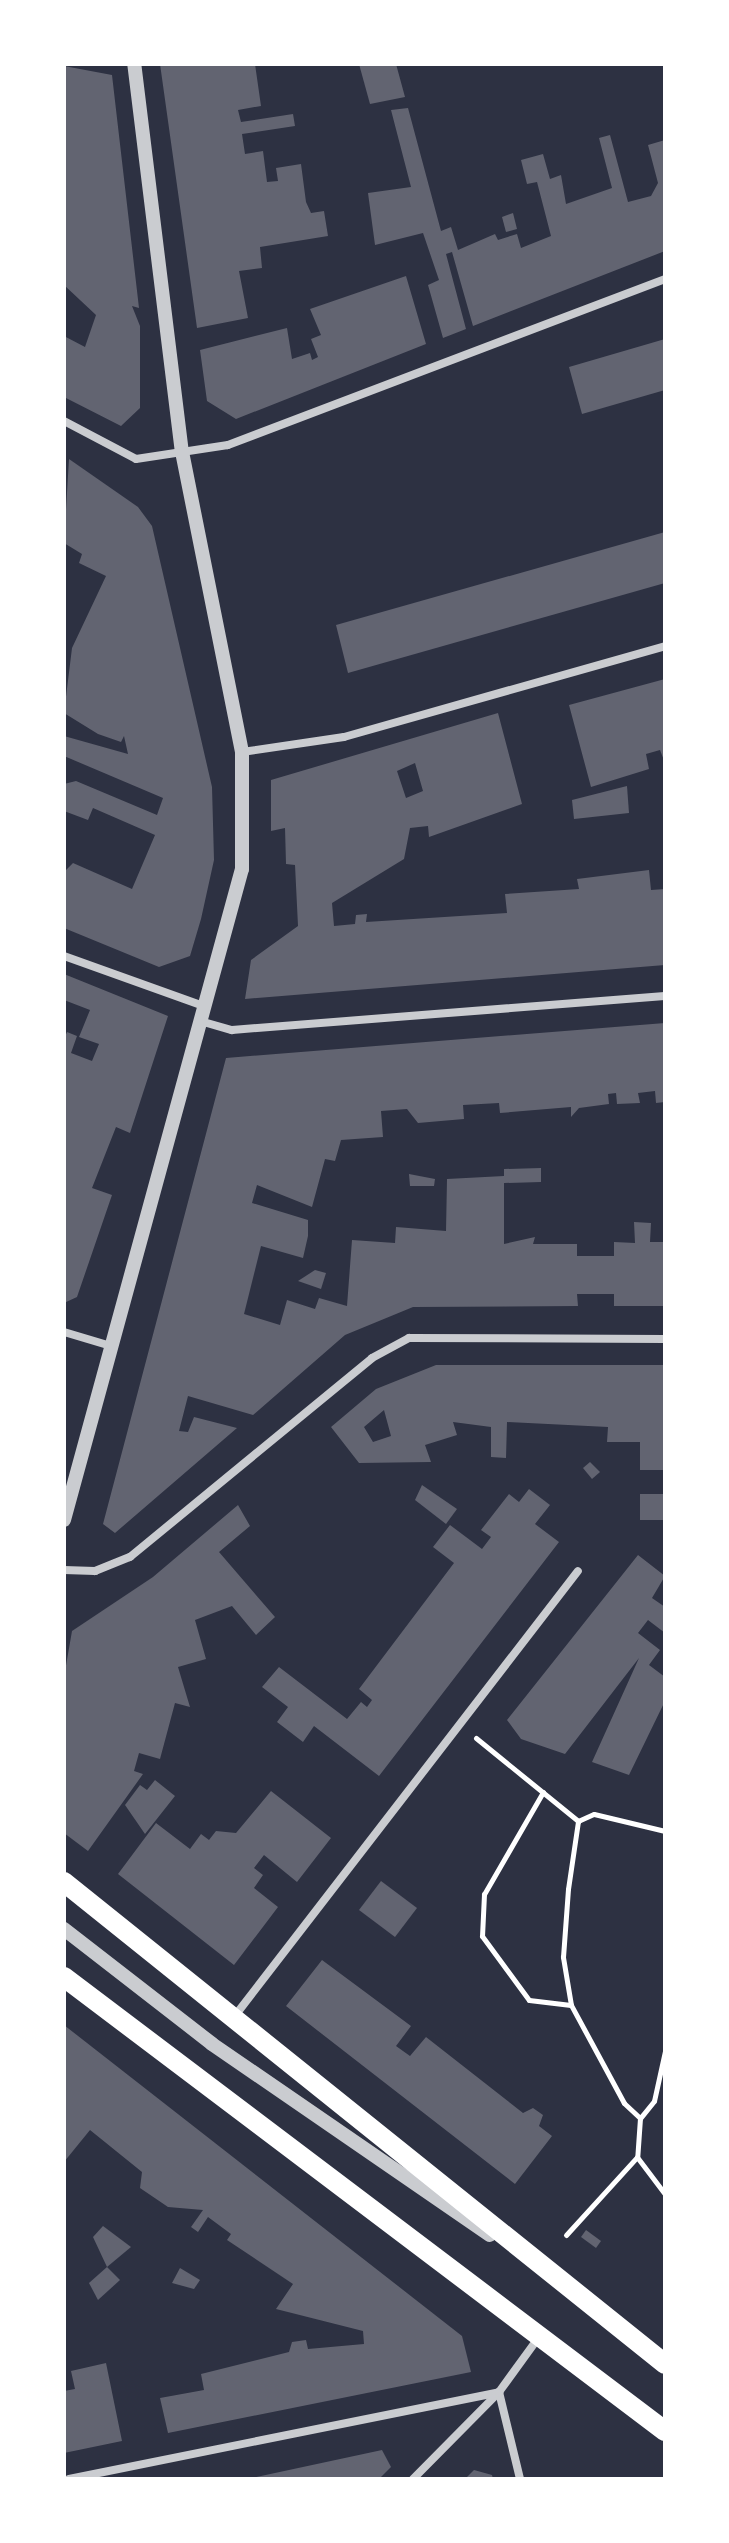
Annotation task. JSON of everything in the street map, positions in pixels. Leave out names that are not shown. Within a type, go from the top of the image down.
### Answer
[{"type":"main road","points":[[64,1882],[665,2364]]},
{"type":"main road","points":[[64,1977],[665,2431]]},
{"type":"street","points":[[64,1520],[242,869],[242,752],[182,453],[134,64]]},
{"type":"street","points":[[64,421],[136,459],[228,445],[665,279]]},
{"type":"street","points":[[242,752],[344,737],[665,646]]},
{"type":"street","points":[[64,956],[204,1006]]},
{"type":"street","points":[[199,1021],[232,1030],[665,996]]},
{"type":"street","points":[[64,1332],[111,1346]]},
{"type":"street","points":[[64,1570],[95,1571],[130,1557],[372,1358],[409,1338],[665,1339]]},
{"type":"street","points":[[234,2017],[578,1571]]},
{"type":"street","points":[[64,1929],[212,2044],[573,2292]]},
{"type":"street","points":[[413,2479],[499,2392],[540,2335]]},
{"type":"street","points":[[69,2479],[499,2392]]},
{"type":"street","points":[[499,2392],[520,2479]]},
{"type":"path","points":[[460,1725],[578,1821]]},
{"type":"path","points":[[543,1792],[484,1894],[482,1936],[529,2000],[571,2005]]},
{"type":"path","points":[[578,1821],[594,1814],[665,1831]]},
{"type":"path","points":[[578,1821],[563,1957],[571,2005],[624,2103],[640,2118]]},
{"type":"path","points":[[566,2235],[637,2157],[640,2118],[654,2101],[665,2051]]},
{"type":"path","points":[[637,2157],[665,2194]]},
{"type":"building","points":[[160,64],[255,64],[261,106],[238,110],[241,122],[293,114],[295,126],[242,134],[245,154],[263,151],[267,182],[278,181],[276,168],[301,164],[306,202],[311,213],[324,211],[328,236],[260,247],[262,268],[239,271],[248,318],[197,328]]},
{"type":"building","points":[[359,64],[396,64],[405,97],[370,104]]},
{"type":"building","points":[[64,66],[112,75],[139,308],[132,306],[140,326],[140,408],[121,426],[64,397],[64,336],[85,347],[96,315],[64,285]]},
{"type":"building","points":[[408,108],[441,231],[451,227],[458,250],[495,234],[498,240],[517,234],[521,248],[551,236],[537,182],[527,184],[521,160],[543,154],[550,179],[561,175],[566,204],[612,188],[599,138],[610,135],[628,202],[651,196],[658,183],[648,145],[665,140],[665,251],[473,326],[452,252],[446,254],[466,329],[443,338],[428,285],[439,280],[423,233],[375,245],[368,193],[411,187],[391,110]]},
{"type":"building","points":[[513,213],[517,229],[506,232],[502,217]]},
{"type":"building","points":[[406,276],[426,344],[236,419],[207,401],[200,350],[287,328],[292,359],[310,353],[312,360],[318,357],[311,339],[321,335],[310,309]]},
{"type":"building","points":[[665,339],[665,390],[582,414],[569,367]]},
{"type":"building","points":[[69,459],[138,507],[152,526],[212,787],[214,860],[201,919],[190,956],[159,967],[64,928],[64,872],[73,863],[132,889],[155,835],[93,808],[88,820],[64,811],[64,784],[76,781],[157,815],[163,798],[64,756],[64,736],[128,754],[124,736],[121,742],[98,734],[64,713],[72,648],[106,576],[79,563],[82,554],[64,543]]},
{"type":"building","points":[[665,532],[665,583],[348,673],[336,625]]},
{"type":"building","points":[[665,679],[665,763],[660,750],[646,754],[649,769],[591,787],[569,705]]},
{"type":"building","points":[[498,713],[522,804],[429,837],[428,826],[410,828],[404,859],[332,903],[334,926],[355,924],[356,915],[367,914],[366,922],[507,913],[505,894],[579,889],[577,879],[649,870],[651,890],[665,889],[665,965],[245,999],[251,960],[298,926],[295,865],[286,864],[285,828],[271,831],[271,780]],"holes":[[[415,763],[423,791],[406,798],[397,771]]]},
{"type":"building","points":[[627,786],[629,813],[574,819],[572,800]]},
{"type":"building","points":[[64,974],[168,1016],[130,1133],[116,1127],[92,1188],[112,1195],[77,1297],[64,1303],[64,1039],[67,1032],[77,1036],[71,1053],[92,1061],[99,1044],[79,1037],[90,1010],[64,1000]]},
{"type":"building","points":[[665,1023],[665,1102],[656,1103],[655,1091],[638,1093],[640,1103],[617,1104],[616,1093],[608,1094],[609,1104],[579,1108],[571,1117],[571,1107],[500,1113],[499,1103],[463,1105],[464,1119],[418,1123],[407,1109],[381,1111],[383,1137],[341,1140],[335,1161],[325,1159],[312,1207],[257,1185],[252,1203],[308,1220],[308,1236],[303,1258],[261,1246],[244,1314],[280,1325],[287,1300],[315,1309],[319,1298],[347,1306],[352,1240],[395,1243],[396,1227],[446,1231],[447,1179],[504,1176],[504,1169],[541,1168],[541,1182],[504,1183],[504,1244],[535,1237],[533,1244],[577,1244],[577,1256],[614,1256],[614,1242],[635,1243],[634,1222],[651,1223],[650,1242],[665,1242],[665,1306],[614,1306],[614,1294],[577,1294],[578,1306],[413,1307],[345,1335],[253,1415],[188,1396],[179,1431],[188,1432],[194,1417],[237,1428],[115,1533],[103,1524],[226,1058]]},
{"type":"building","points":[[409,1174],[435,1179],[434,1186],[410,1186]]},
{"type":"building","points":[[315,1270],[326,1273],[321,1289],[298,1281]]},
{"type":"building","points":[[436,1365],[665,1365],[665,1470],[640,1470],[640,1442],[607,1442],[608,1427],[507,1422],[506,1458],[491,1457],[491,1427],[453,1422],[457,1435],[425,1445],[431,1462],[359,1463],[331,1427],[376,1389]],"holes":[[[384,1410],[391,1436],[373,1442],[364,1427]]]},
{"type":"building","points":[[590,1462],[600,1472],[592,1479],[583,1468]]},
{"type":"building","points":[[422,1485],[457,1509],[446,1524],[415,1500]]},
{"type":"building","points":[[529,1489],[550,1505],[535,1524],[559,1542],[379,1776],[314,1726],[303,1742],[277,1722],[288,1707],[262,1687],[279,1667],[347,1719],[361,1702],[367,1707],[372,1700],[359,1689],[454,1563],[433,1547],[450,1525],[482,1549],[491,1537],[481,1530],[509,1494],[519,1502]]},
{"type":"building","points":[[640,1494],[665,1494],[665,1520],[640,1520]]},
{"type":"building","points":[[238,1505],[250,1526],[219,1552],[275,1617],[256,1635],[232,1606],[195,1620],[206,1659],[178,1667],[190,1707],[175,1703],[160,1759],[139,1753],[134,1771],[143,1774],[88,1851],[64,1833],[64,1677],[72,1631],[153,1577]]},
{"type":"building","points":[[638,1555],[665,1576],[652,1598],[665,1607],[665,1633],[648,1620],[638,1633],[660,1650],[649,1665],[665,1677],[665,1701],[629,1775],[592,1762],[639,1658],[565,1754],[521,1739],[507,1720]]},
{"type":"building","points":[[155,1780],[175,1796],[145,1834],[125,1805],[140,1785],[147,1790]]},
{"type":"building","points":[[271,1791],[331,1838],[297,1882],[264,1855],[254,1868],[263,1875],[254,1888],[278,1907],[234,1965],[118,1874],[156,1823],[190,1849],[201,1834],[209,1840],[216,1831],[236,1833]]},
{"type":"building","points":[[381,1881],[417,1908],[395,1937],[359,1910]]},
{"type":"building","points":[[322,1960],[411,2026],[396,2046],[410,2056],[426,2037],[523,2113],[533,2108],[543,2115],[539,2126],[552,2136],[515,2184],[286,2006]]},
{"type":"building","points":[[64,2025],[462,2336],[471,2372],[168,2433],[160,2398],[204,2390],[201,2374],[289,2352],[292,2342],[306,2340],[308,2349],[364,2344],[363,2331],[276,2309],[293,2284],[227,2240],[231,2234],[208,2217],[198,2232],[191,2227],[203,2210],[168,2207],[140,2188],[142,2172],[90,2130],[64,2162]]},
{"type":"building","points":[[103,2226],[131,2247],[107,2267],[93,2237]]},
{"type":"building","points":[[586,2230],[601,2241],[596,2248],[581,2237]]},
{"type":"building","points":[[107,2267],[120,2280],[98,2300],[89,2283]]},
{"type":"building","points":[[180,2268],[200,2280],[194,2289],[172,2283]]},
{"type":"building","points":[[106,2363],[122,2441],[64,2453],[64,2391],[75,2389],[71,2371]]},
{"type":"building","points":[[382,2450],[391,2467],[379,2479],[247,2479]]},
{"type":"building","points":[[474,2470],[492,2475],[493,2479],[465,2479]]}]
